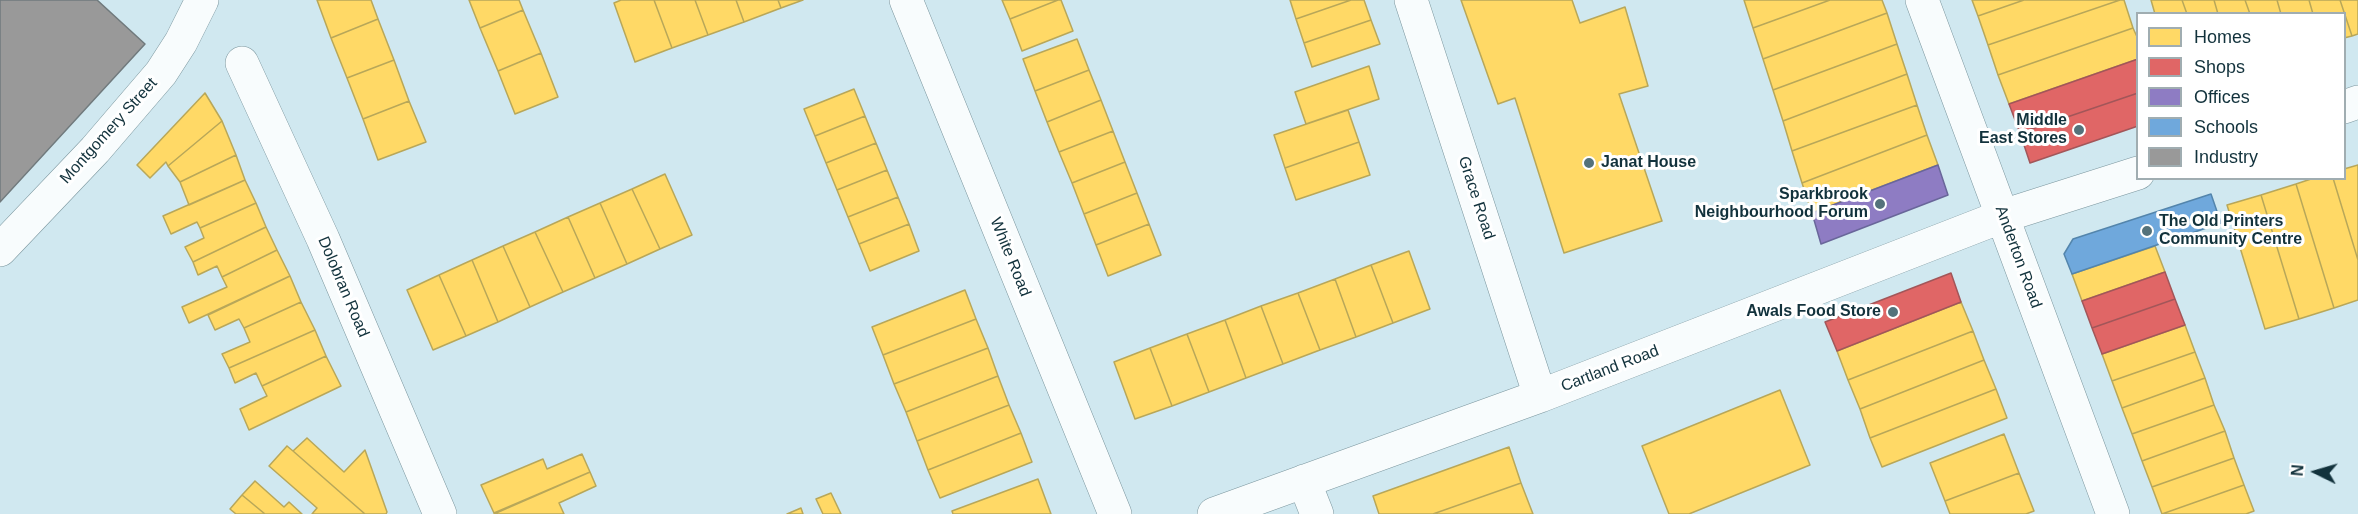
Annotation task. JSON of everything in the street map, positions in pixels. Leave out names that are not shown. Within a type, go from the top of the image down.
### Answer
[{"type":"street","name":"Montgomery Street","points":[[0,250],[95,150],[161,73],[182,42],[202,0]]},
{"type":"street","name":"White Road","points":[[906,0],[1115,514]]},
{"type":"street","name":"Grace Road","points":[[1411,0],[1540,396]]},
{"type":"street","name":"Anderton Road","points":[[1922,0],[2113,514]]},
{"type":"street","name":"Dolobran Road","points":[[242,63],[322,239],[440,514]]},
{"type":"street","name":"Cartland Road","points":[[1214,514],[1540,396],[2003,216],[2136,174]]},
{"type":"street","points":[[1304,481],[1317,514]]},
{"type":"building: Homes","points":[[317,0],[371,0],[378,19],[331,38]]},
{"type":"building: Homes","points":[[469,0],[519,0],[523,10],[480,28]]},
{"type":"building: Homes","points":[[621,0],[654,0],[672,48],[635,62],[614,3]]},
{"type":"building: Homes","points":[[654,0],[695,0],[708,35],[672,48]]},
{"type":"building: Homes","points":[[695,0],[736,0],[744,22],[708,35]]},
{"type":"building: Homes","points":[[736,0],[778,0],[781,8],[744,22]]},
{"type":"building: Homes","points":[[778,0],[803,0],[781,8]]},
{"type":"building: Homes","points":[[1002,0],[1058,0],[1010,19]]},
{"type":"building: Homes","points":[[1061,0],[1073,31],[1022,51],[1010,19]]},
{"type":"building: Homes","points":[[1290,0],[1351,0],[1296,19]]},
{"type":"building: Homes","points":[[1351,0],[1364,0],[1371,20],[1304,43],[1296,19]]},
{"type":"building: Homes","name":"Janat House","points":[[1461,0],[1572,0],[1580,23],[1625,7],[1648,86],[1619,94],[1662,221],[1564,253],[1515,98],[1498,104]]},
{"type":"building: Homes","points":[[1744,0],[1830,0],[1753,28]]},
{"type":"building: Homes","points":[[1830,0],[1882,0],[1887,13],[1763,59],[1753,28]]},
{"type":"building: Homes","points":[[1972,0],[2024,0],[1978,16]]},
{"type":"building: Homes","points":[[2024,0],[2120,0],[1988,45],[1978,16]]},
{"type":"building: Homes","points":[[2124,0],[2133,28],[1998,75],[1988,45]]},
{"type":"building: Homes","points":[[2151,0],[2182,0],[2186,12],[2154,12]]},
{"type":"building: Homes","points":[[2182,0],[2214,0],[2217,12],[2186,12]]},
{"type":"building: Homes","points":[[2214,0],[2245,0],[2249,12],[2217,12]]},
{"type":"building: Homes","points":[[2245,0],[2277,0],[2280,12],[2249,12]]},
{"type":"building: Homes","points":[[2277,0],[2309,0],[2312,12],[2280,12]]},
{"type":"building: Homes","points":[[2309,0],[2340,0],[2344,12],[2312,12]]},
{"type":"building: Homes","points":[[2340,0],[2358,0],[2358,34],[2352,36],[2346,12]]},
{"type":"building: Homes","points":[[523,10],[541,53],[498,71],[480,28]]},
{"type":"building: Homes","points":[[1887,13],[1897,44],[1773,90],[1763,59]]},
{"type":"building: Homes","points":[[2346,18],[2352,36],[2346,38]]},
{"type":"building: Homes","points":[[378,19],[394,60],[347,78],[331,38]]},
{"type":"building: Homes","points":[[1371,20],[1380,44],[1312,67],[1304,43]]},
{"type":"building: Homes","points":[[2133,28],[2136,35],[2136,60],[2009,104],[1998,75]]},
{"type":"building: Homes","points":[[1077,39],[1089,70],[1035,91],[1023,59]]},
{"type":"building: Homes","points":[[1897,44],[1907,74],[1783,121],[1773,90]]},
{"type":"building: Homes","points":[[541,53],[558,97],[515,114],[498,71]]},
{"type":"building: Homes","points":[[394,60],[409,101],[363,119],[347,78]]},
{"type":"building: Homes","points":[[1369,66],[1379,99],[1306,124],[1295,92]]},
{"type":"building: Homes","points":[[1089,70],[1101,100],[1047,122],[1035,91]]},
{"type":"building: Homes","points":[[1907,74],[1917,105],[1792,151],[1783,121]]},
{"type":"building: Homes","points":[[854,89],[865,116],[815,136],[804,109]]},
{"type":"building: Homes","points":[[205,93],[222,121],[168,166],[166,162],[150,178],[137,165]]},
{"type":"building: Homes","points":[[1101,100],[1113,131],[1059,152],[1047,122]]},
{"type":"building: Homes","points":[[409,101],[426,142],[378,160],[363,119]]},
{"type":"building: Homes","points":[[1917,105],[1927,135],[1802,183],[1792,151]]},
{"type":"building: Homes","points":[[1348,110],[1359,142],[1285,168],[1274,135]]},
{"type":"building: Homes","points":[[865,116],[876,143],[826,163],[815,136]]},
{"type":"building: Homes","points":[[222,121],[236,155],[180,182],[168,166]]},
{"type":"building: Homes","points":[[1113,131],[1125,162],[1072,183],[1059,152]]},
{"type":"building: Homes","points":[[1927,135],[1938,165],[1812,213],[1802,183]]},
{"type":"building: Homes","points":[[1359,142],[1370,175],[1296,200],[1285,168]]},
{"type":"building: Homes","points":[[876,143],[887,170],[837,190],[826,163]]},
{"type":"building: Homes","points":[[236,155],[245,180],[189,205],[180,182]]},
{"type":"building: Homes","points":[[1125,162],[1137,193],[1084,214],[1072,183]]},
{"type":"building: Homes","points":[[2358,165],[2358,260],[2334,180],[2346,180],[2346,168]]},
{"type":"building: Homes","points":[[887,170],[898,197],[848,217],[837,190]]},
{"type":"building: Homes","points":[[665,174],[692,235],[660,249],[632,189]]},
{"type":"building: Homes","points":[[245,180],[256,203],[200,228],[197,222],[171,234],[163,216]]},
{"type":"building: Homes","points":[[2308,180],[2334,180],[2358,260],[2358,300],[2334,308],[2296,184]]},
{"type":"building: Homes","points":[[2296,184],[2334,308],[2299,319],[2261,195]]},
{"type":"building: Homes","points":[[632,189],[660,249],[627,264],[600,203]]},
{"type":"building: Homes","points":[[1137,193],[1149,224],[1096,245],[1084,214]]},
{"type":"building: Homes","points":[[2261,195],[2299,319],[2265,329],[2227,205]]},
{"type":"building: Homes","points":[[898,197],[909,224],[859,244],[848,217]]},
{"type":"building: Homes","points":[[256,203],[266,227],[193,262],[185,247],[204,238],[200,228]]},
{"type":"building: Homes","points":[[600,203],[627,264],[595,278],[568,217]]},
{"type":"building: Homes","points":[[568,217],[595,278],[563,292],[535,232]]},
{"type":"building: Homes","points":[[909,224],[919,251],[870,271],[859,244]]},
{"type":"building: Homes","points":[[1149,224],[1161,255],[1108,276],[1096,245]]},
{"type":"building: Homes","points":[[266,227],[277,250],[222,277],[217,266],[198,275],[193,262]]},
{"type":"building: Homes","points":[[535,232],[563,292],[530,307],[503,246]]},
{"type":"building: Homes","points":[[503,246],[530,307],[498,322],[472,260]]},
{"type":"building: Homes","points":[[2155,246],[2165,272],[2082,301],[2072,274]]},
{"type":"building: Homes","points":[[277,250],[290,276],[189,323],[182,307],[227,287],[222,277]]},
{"type":"building: Homes","points":[[1409,251],[1430,309],[1393,323],[1371,265]]},
{"type":"building: Homes","points":[[472,260],[498,322],[466,336],[439,275]]},
{"type":"building: Homes","points":[[1371,265],[1393,323],[1356,337],[1335,279]]},
{"type":"building: Homes","points":[[439,275],[466,336],[433,350],[407,290]]},
{"type":"building: Homes","points":[[290,276],[301,302],[244,328],[239,319],[215,330],[208,315]]},
{"type":"building: Homes","points":[[1335,279],[1356,337],[1320,350],[1298,293]]},
{"type":"building: Homes","points":[[965,290],[976,319],[883,355],[872,327]]},
{"type":"building: Homes","points":[[1298,293],[1320,350],[1283,364],[1261,306]]},
{"type":"building: Homes","points":[[301,302],[315,330],[229,368],[222,354],[250,342],[244,328]]},
{"type":"building: Homes","points":[[1961,302],[1973,331],[1848,380],[1837,351]]},
{"type":"building: Homes","points":[[1261,306],[1283,364],[1246,378],[1225,320]]},
{"type":"building: Homes","points":[[976,319],[988,348],[894,384],[883,355]]},
{"type":"building: Homes","points":[[1225,320],[1246,378],[1209,392],[1187,334]]},
{"type":"building: Homes","points":[[2185,325],[2195,352],[2112,381],[2102,354]]},
{"type":"building: Homes","points":[[315,330],[326,356],[262,386],[256,373],[235,383],[229,368]]},
{"type":"building: Homes","points":[[1973,331],[1984,360],[1860,409],[1848,380]]},
{"type":"building: Homes","points":[[1187,334],[1209,392],[1172,406],[1150,348]]},
{"type":"building: Homes","points":[[988,348],[998,376],[906,412],[894,384]]},
{"type":"building: Homes","points":[[1150,348],[1172,406],[1135,419],[1114,362]]},
{"type":"building: Homes","points":[[2195,352],[2205,378],[2122,408],[2112,381]]},
{"type":"building: Homes","points":[[326,356],[341,386],[249,430],[240,409],[267,396],[262,386]]},
{"type":"building: Homes","points":[[1984,360],[1996,389],[1870,438],[1860,409]]},
{"type":"building: Homes","points":[[998,376],[1009,405],[917,441],[906,412]]},
{"type":"building: Homes","points":[[2205,378],[2214,405],[2132,434],[2122,408]]},
{"type":"building: Homes","points":[[1996,389],[2007,418],[1882,467],[1870,438]]},
{"type":"building: Homes","points":[[1780,390],[1810,465],[1689,514],[1669,514],[1642,446]]},
{"type":"building: Homes","points":[[1009,405],[1021,433],[928,470],[917,441]]},
{"type":"building: Homes","points":[[2214,405],[2225,431],[2142,461],[2132,434]]},
{"type":"building: Homes","points":[[2225,431],[2234,458],[2152,487],[2142,461]]},
{"type":"building: Homes","points":[[1021,433],[1032,462],[940,498],[928,470]]},
{"type":"building: Homes","points":[[2004,434],[2019,473],[1945,501],[1930,463]]},
{"type":"building: Homes","points":[[307,438],[344,472],[365,450],[386,514],[365,514],[293,451]]},
{"type":"building: Homes","points":[[287,446],[365,514],[312,514],[317,508],[269,466]]},
{"type":"building: Homes","points":[[1509,447],[1521,483],[1433,514],[1379,514],[1373,496]]},
{"type":"building: Homes","points":[[582,454],[590,472],[494,513],[481,485],[543,459],[547,469]]},
{"type":"building: Homes","points":[[2234,458],[2244,485],[2162,514],[2152,487]]},
{"type":"building: Homes","points":[[590,472],[596,486],[559,503],[564,514],[494,514]]},
{"type":"building: Homes","points":[[2019,473],[2034,511],[2026,514],[1950,514],[1945,501]]},
{"type":"building: Homes","points":[[1038,479],[1051,514],[953,514],[952,511]]},
{"type":"building: Homes","points":[[255,481],[284,507],[289,502],[302,514],[265,514],[242,495]]},
{"type":"building: Homes","points":[[1521,483],[1533,514],[1433,514]]},
{"type":"building: Homes","points":[[2244,485],[2254,511],[2246,514],[2162,514]]},
{"type":"building: Homes","points":[[831,493],[841,514],[823,514],[816,499]]},
{"type":"building: Homes","points":[[242,495],[265,514],[236,514],[230,509]]},
{"type":"building: Homes","points":[[801,508],[803,514],[787,514]]},
{"type":"building: Shops","points":[[2136,60],[2136,94],[2020,133],[2009,104]]},
{"type":"building: Shops","name":"Middle East Stores","points":[[2136,94],[2136,127],[2030,163],[2020,133]]},
{"type":"building: Shops","points":[[2165,272],[2175,299],[2092,328],[2082,301]]},
{"type":"building: Shops","name":"Awals Food Store","points":[[1951,273],[1961,302],[1837,351],[1825,322]]},
{"type":"building: Shops","points":[[2175,299],[2185,325],[2102,354],[2092,328]]},
{"type":"building: Offices","name":"Sparkbrook Neighbourhood Forum","points":[[1938,165],[1948,195],[1821,244],[1812,213]]},
{"type":"building: Schools","name":"The Old Printers Community Centre","points":[[2211,194],[2221,223],[2072,274],[2064,254],[2073,239]]},
{"type":"building: Industry","points":[[0,0],[97,0],[145,44],[0,202]]},
{"type":"place","name":"Middle East Stores","points":[[2079,130]]},
{"type":"place","name":"Janat House","points":[[1589,163]]},
{"type":"place","name":"Sparkbrook Neighbourhood Forum","points":[[1880,204]]},
{"type":"place","name":"The Old Printers Community Centre","points":[[2147,231]]},
{"type":"place","name":"Awals Food Store","points":[[1893,312]]}]
